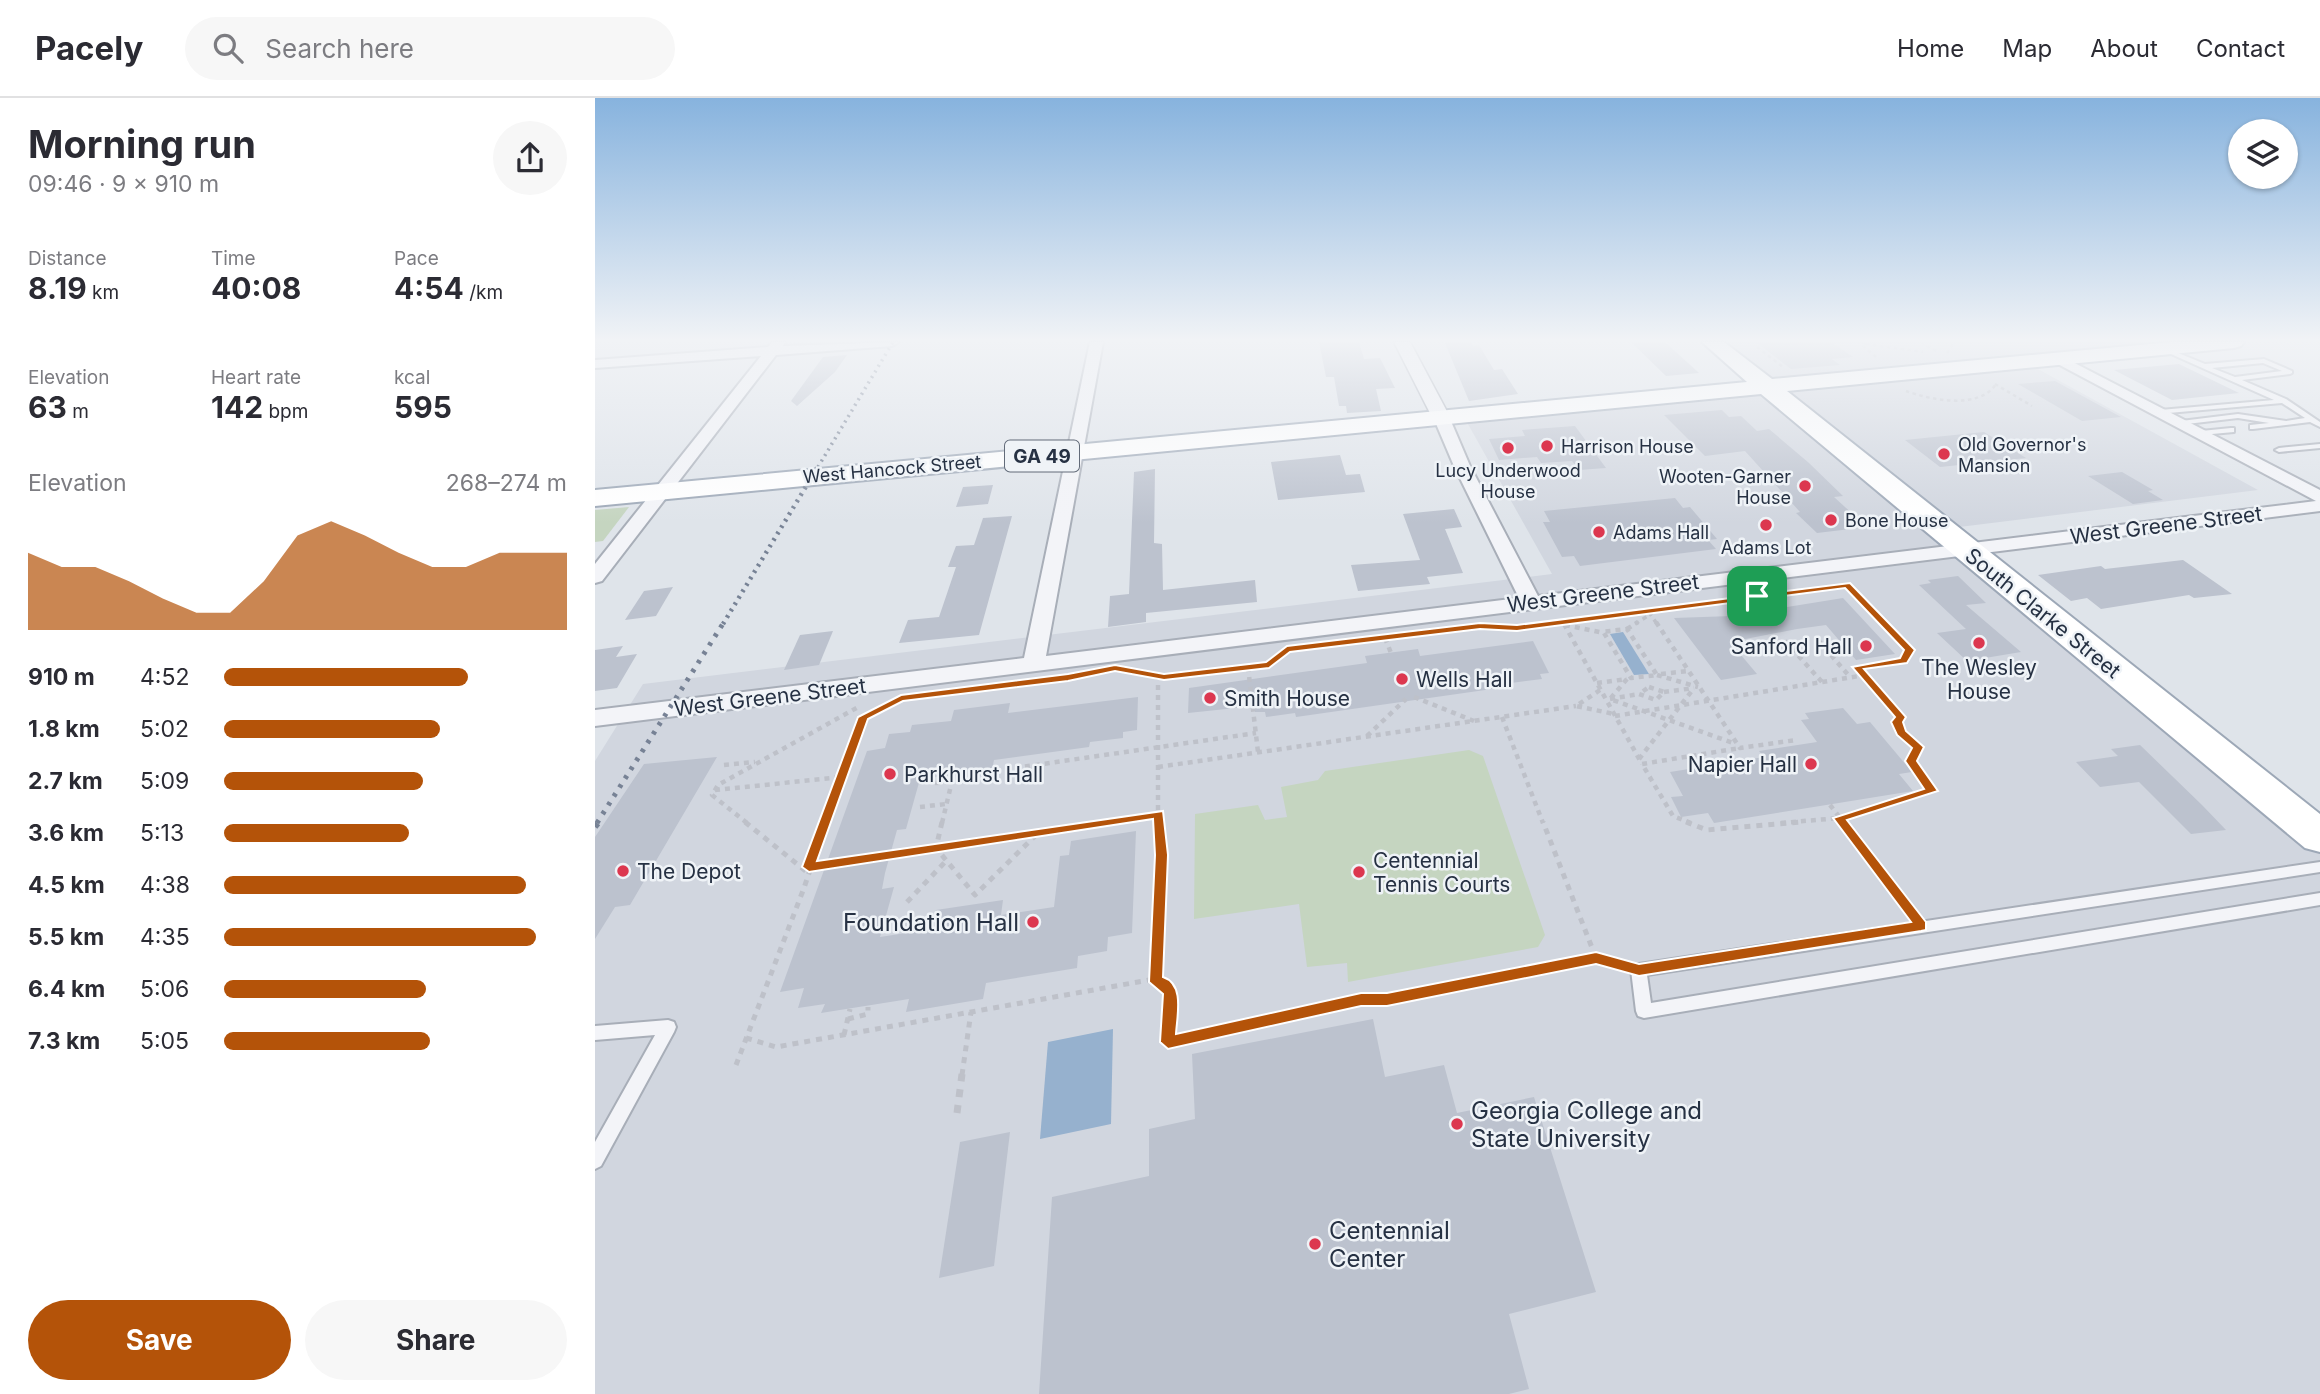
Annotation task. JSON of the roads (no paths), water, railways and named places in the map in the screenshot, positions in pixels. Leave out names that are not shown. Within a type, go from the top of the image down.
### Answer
[{"type":"main road","name":"West Hancock Street","points":[[595,498],[1442,419],[1581,402]]},
{"type":"main road","name":"South Clarke Street","points":[[1804,402],[1965,549],[2320,837]]},
{"type":"street","points":[[595,577],[731,402]]},
{"type":"street","points":[[1034,663],[1085,402]]},
{"type":"street","points":[[1433,402],[1462,466],[1531,602]]},
{"type":"street","points":[[2142,402],[2320,497]]},
{"type":"street","name":"West Greene Street","points":[[595,718],[2320,506]]},
{"type":"lane","points":[[2160,412],[2266,402]]},
{"type":"lane","points":[[2285,402],[2320,425]]},
{"type":"lane","points":[[2181,423],[2238,416],[2287,423]]},
{"type":"lane","points":[[2253,427],[2310,420]]},
{"type":"lane","points":[[2201,433],[2231,430]]},
{"type":"lane","points":[[2279,450],[2320,446]]},
{"type":"lane","points":[[2320,867],[1639,970],[1644,1011],[2320,900]]},
{"type":"lane","points":[[595,1033],[669,1027],[595,1160]]},
{"type":"water","points":[[1623,632],[1649,674],[1634,675],[1610,634]]},
{"type":"water","points":[[1113,1029],[1111,1124],[1040,1139],[1048,1042]]},
{"type":"railway","points":[[818,467],[857,402]]},
{"type":"railway","points":[[723,624],[819,465]]},
{"type":"railway","points":[[597,823],[724,622]]},
{"type":"railway","points":[[595,827],[599,822]]},
{"type":"place","name":"Harrison House","points":[[1547,446]]},
{"type":"place","name":"Lucy Underwood House","points":[[1508,448]]},
{"type":"place","name":"Old Governor's Mansion","points":[[1944,454]]},
{"type":"place","name":"Wooten-Garner House","points":[[1805,486]]},
{"type":"place","name":"Bone House","points":[[1831,520]]},
{"type":"place","name":"Adams Lot","points":[[1766,525]]},
{"type":"place","name":"Adams Hall","points":[[1599,532]]},
{"type":"place","name":"The Wesley House","points":[[1979,643]]},
{"type":"place","name":"Sanford Hall","points":[[1866,646]]},
{"type":"place","name":"Wells Hall","points":[[1402,679]]},
{"type":"place","name":"Smith House","points":[[1210,698]]},
{"type":"place","name":"Napier Hall","points":[[1811,764]]},
{"type":"place","name":"Parkhurst Hall","points":[[890,774]]},
{"type":"place","name":"The Depot","points":[[623,871]]},
{"type":"place","name":"Centennial Tennis Courts","points":[[1359,872]]},
{"type":"place","name":"Foundation Hall","points":[[1033,922]]},
{"type":"place","name":"Georgia College and State University","points":[[1457,1124]]},
{"type":"place","name":"Centennial Center","points":[[1315,1244]]}]
